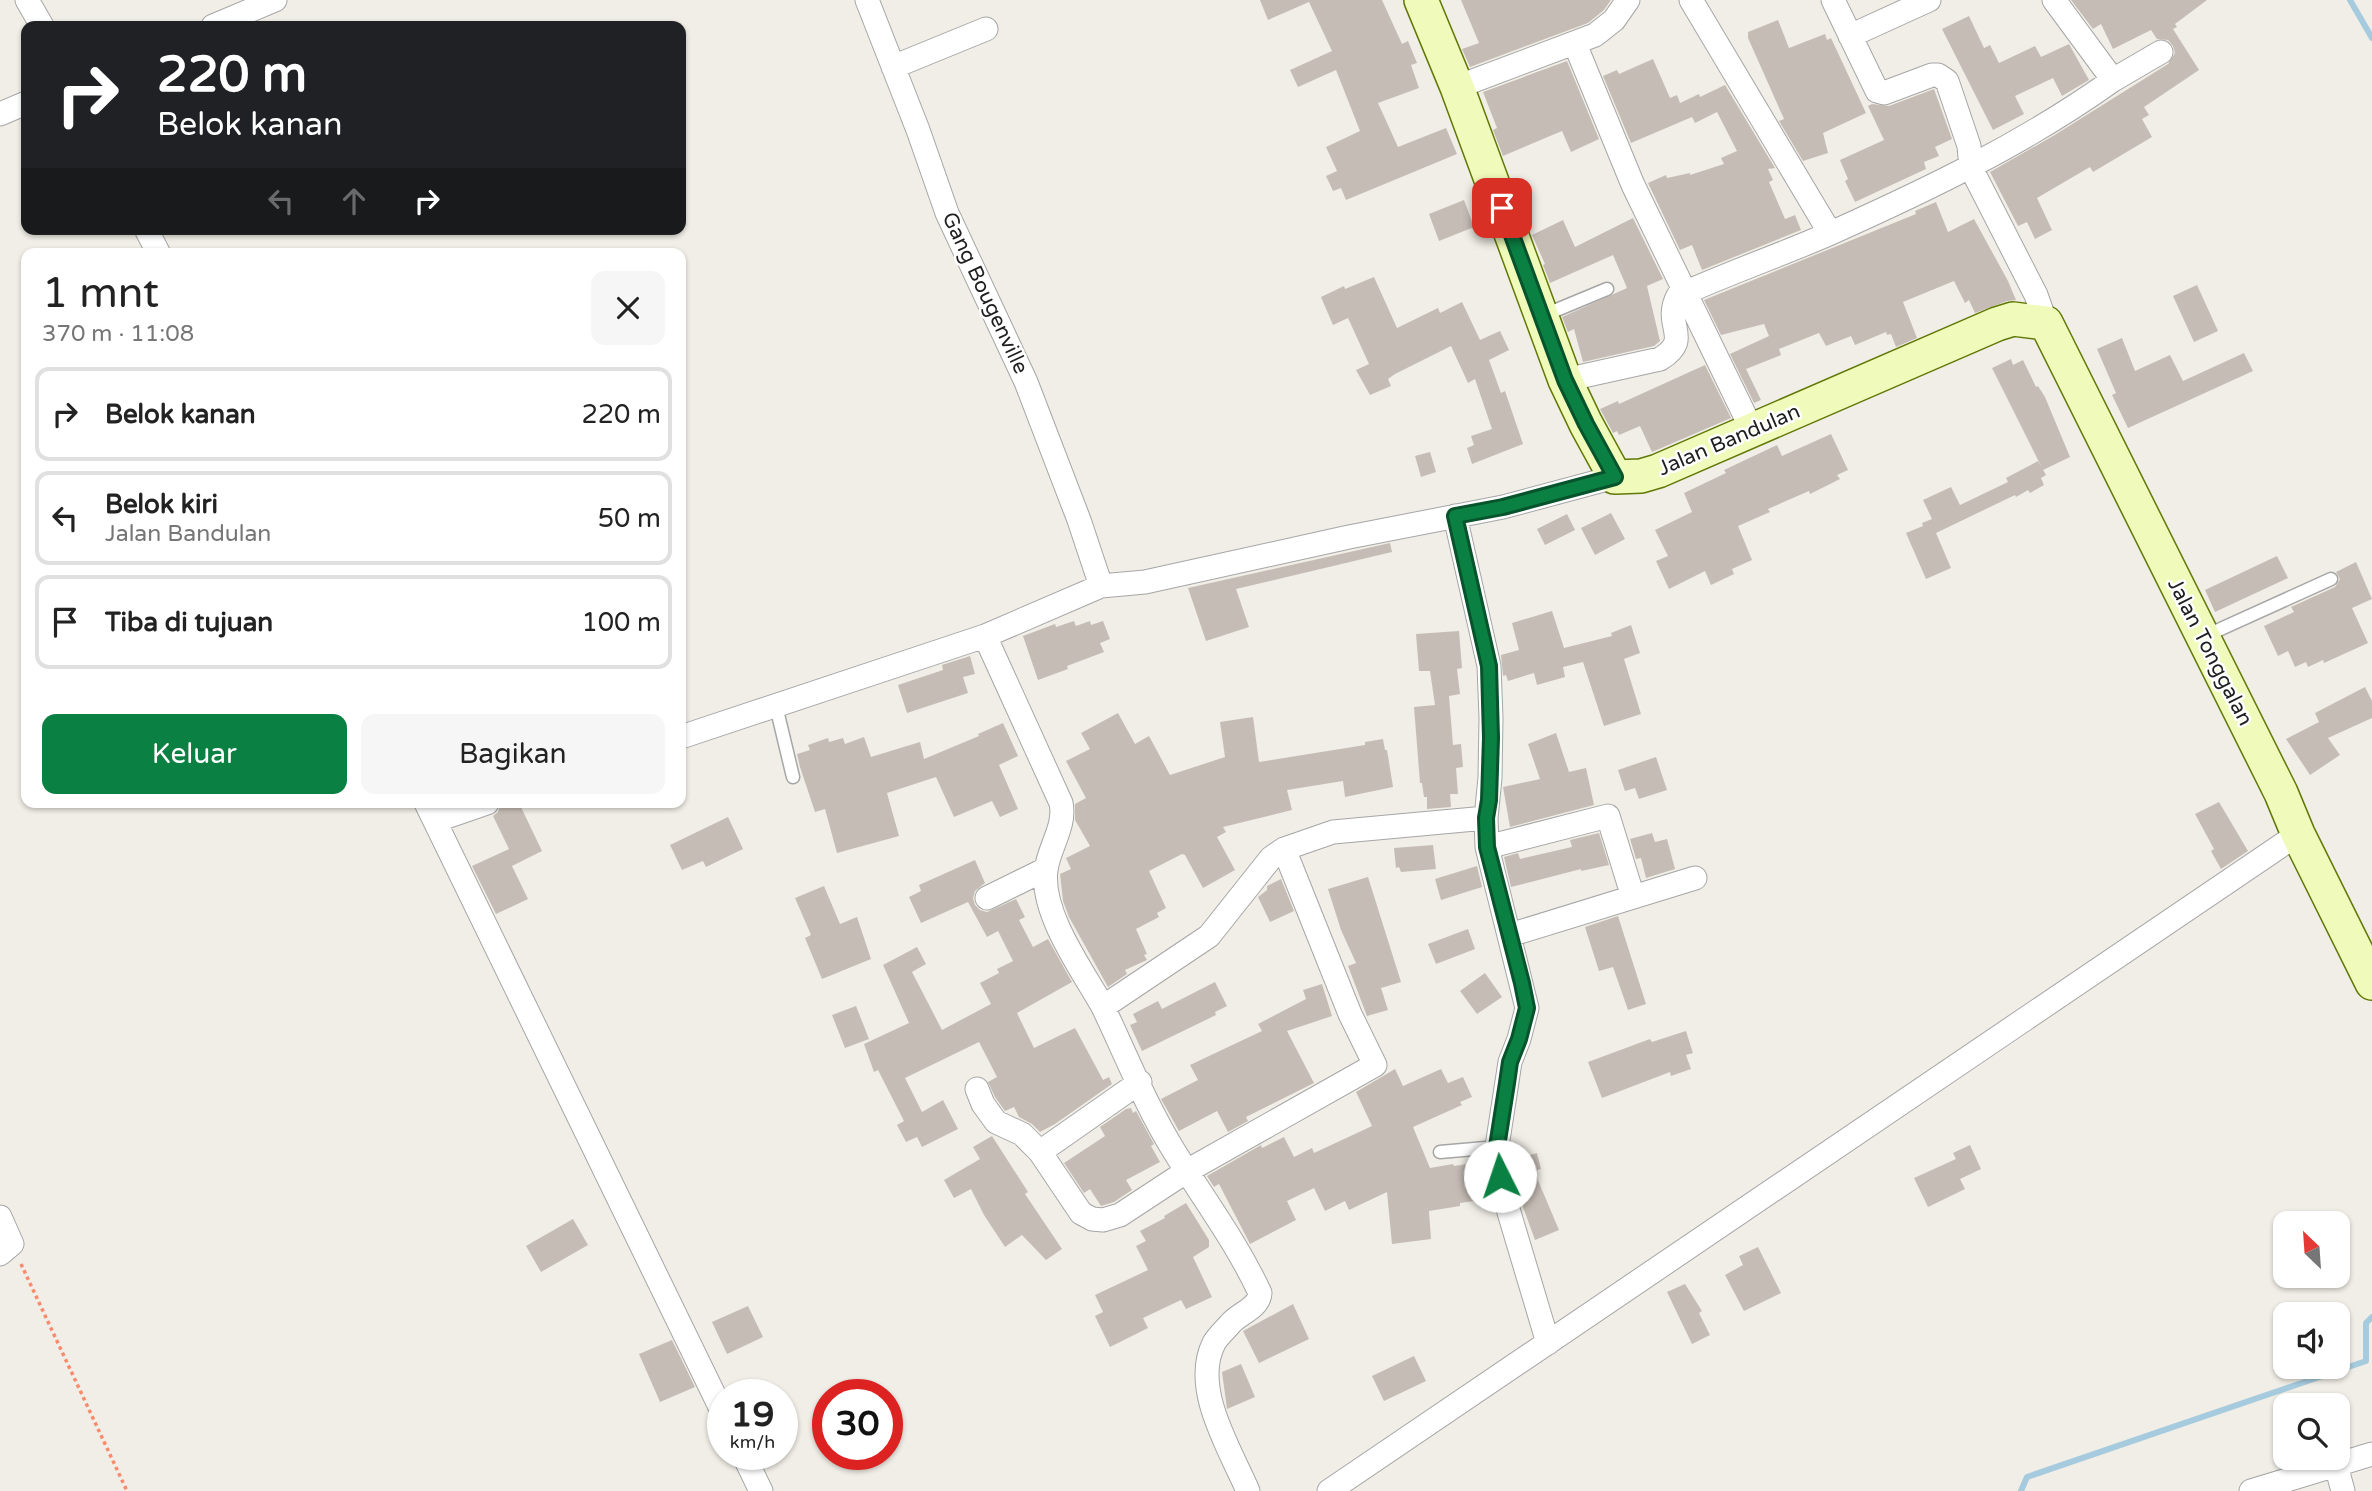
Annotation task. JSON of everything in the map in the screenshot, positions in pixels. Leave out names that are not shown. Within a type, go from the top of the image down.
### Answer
[{"type":"street","points":[[27,0],[39,21]]},
{"type":"street","points":[[225,21],[275,0]]},
{"type":"street","name":"Gang Bougenville","points":[[867,0],[947,214],[1026,382],[1079,520],[1101,586]]},
{"type":"street","points":[[686,735],[985,636],[1101,586],[1145,582],[1349,537],[1503,507],[1615,477],[1565,380],[1457,87],[1421,0]]},
{"type":"street","points":[[1457,87],[1595,35],[1614,20],[1628,0]]},
{"type":"street","points":[[1691,0],[1830,233]]},
{"type":"street","points":[[1833,0],[1877,91],[1880,93],[1931,75],[1938,75],[1947,81],[1969,146],[1971,168],[2036,295],[2046,323]]},
{"type":"street","points":[[1850,36],[1929,0]]},
{"type":"street","points":[[2054,0],[2113,80]]},
{"type":"street","points":[[893,67],[986,29]]},
{"type":"street","points":[[1575,44],[1633,185],[1752,430]]},
{"type":"street","points":[[1565,380],[1660,359],[1674,351],[1678,343],[1672,314],[1678,296],[1830,233],[1971,168],[2069,111],[2113,80],[2161,52]]},
{"type":"street","points":[[0,114],[21,105]]},
{"type":"street","name":"Jalan Bandulan","points":[[1615,477],[1641,476],[1658,471],[1997,324],[2013,319],[2046,323]]},
{"type":"street","name":"Jalan Tonggalan","points":[[2046,323],[2281,793],[2298,834],[2372,983]]},
{"type":"street","points":[[1455,516],[1489,666],[1490,778],[1486,818],[1487,847],[1527,1008],[1510,1062],[1496,1153],[1505,1199],[1548,1343]]},
{"type":"street","points":[[985,636],[1061,803],[1063,814],[1046,869],[1046,892],[1058,925],[1103,1007],[1149,1106],[1233,1242],[1260,1293],[1255,1304],[1236,1318],[1214,1341],[1206,1366],[1212,1409],[1248,1491]]},
{"type":"street","points":[[455,808],[430,812],[707,1380]]},
{"type":"street","points":[[1487,847],[1608,816],[1633,897]]},
{"type":"street","points":[[1103,1007],[1209,936],[1271,858],[1284,849],[1333,832],[1486,818]]},
{"type":"street","points":[[1329,1491],[2298,834]]},
{"type":"street","points":[[977,1089],[983,1104],[996,1122],[1022,1134],[1040,1152],[1081,1213],[1092,1219],[1103,1220],[1120,1214],[1188,1171],[1376,1065],[1350,1014],[1284,849]]},
{"type":"street","points":[[987,898],[1046,869]]},
{"type":"street","points":[[1510,935],[1695,878]]},
{"type":"street","points":[[1040,1152],[1139,1082]]},
{"type":"street","points":[[0,1217],[6,1249]]},
{"type":"street","points":[[2350,1461],[2372,1454]]},
{"type":"street","points":[[751,1470],[761,1491]]},
{"type":"street","points":[[2252,1491],[2320,1470]]},
{"type":"street","points":[[2337,1470],[2343,1491]]},
{"type":"lane","points":[[1542,317],[1607,289]]},
{"type":"lane","points":[[2203,637],[2331,579]]},
{"type":"lane","points":[[776,706],[793,777]]},
{"type":"lane","points":[[1440,1152],[1497,1147]]},
{"type":"path","points":[[6,1249],[127,1491]]},
{"type":"building","points":[[1260,0],[1382,0],[1402,44],[1408,41],[1417,63],[1411,65],[1419,88],[1378,103],[1398,147],[1446,128],[1457,154],[1346,200],[1341,188],[1333,191],[1326,176],[1337,171],[1326,147],[1360,131],[1336,70],[1298,87],[1290,70],[1332,51],[1309,2],[1268,20]]},
{"type":"building","points":[[1461,0],[1611,0],[1604,10],[1588,23],[1470,67],[1462,49],[1479,43]]},
{"type":"building","points":[[2071,0],[2207,0],[2175,24],[2177,27],[2173,29],[2199,70],[2144,107],[2149,115],[2142,119],[2152,137],[2093,172],[2090,167],[2037,198],[2052,230],[2035,239],[2027,222],[2018,226],[1990,172],[2168,64],[2175,53],[2168,40],[2157,39],[2151,30],[2113,49],[2101,24],[2093,29]]},
{"type":"building","points":[[1969,16],[1984,48],[1990,45],[1999,63],[2035,46],[2041,57],[2069,44],[2089,80],[2062,96],[2053,78],[2015,96],[2024,114],[1993,130],[1942,29]]},
{"type":"building","points":[[1778,20],[1789,48],[1825,34],[1827,40],[1831,38],[1866,113],[1823,133],[1828,153],[1803,161],[1779,121],[1784,119],[1748,38],[1748,32]]},
{"type":"building","points":[[1653,59],[1670,98],[1677,95],[1680,103],[1725,85],[1775,168],[1768,169],[1773,180],[1769,182],[1785,219],[1795,215],[1801,230],[1702,270],[1692,245],[1680,250],[1648,183],[1666,175],[1667,178],[1690,175],[1724,164],[1721,158],[1737,151],[1717,112],[1695,123],[1692,117],[1631,143],[1603,76],[1617,70],[1619,74]]},
{"type":"building","points":[[1567,61],[1599,139],[1571,152],[1562,131],[1503,156],[1493,130],[1497,128],[1483,92]]},
{"type":"building","points":[[1934,89],[1952,139],[1935,147],[1939,156],[1924,162],[1926,169],[1855,202],[1845,181],[1848,179],[1840,160],[1884,140],[1868,106],[1889,106]]},
{"type":"building","points":[[1464,200],[1474,227],[1439,241],[1429,214]]},
{"type":"building","points":[[1936,202],[1948,232],[1974,219],[2016,300],[1975,313],[1969,300],[1965,303],[1954,281],[1903,302],[1917,338],[1896,347],[1891,334],[1887,335],[1886,332],[1855,345],[1851,336],[1826,346],[1819,333],[1779,349],[1781,355],[1746,369],[1761,400],[1754,403],[1730,354],[1769,336],[1764,324],[1721,335],[1704,300],[1916,214],[1915,211]]},
{"type":"building","points":[[1633,218],[1663,279],[1647,286],[1660,341],[1654,346],[1583,362],[1574,329],[1568,332],[1562,317],[1627,288],[1613,255],[1550,283],[1532,235],[1563,220],[1575,247]]},
{"type":"building","points":[[1374,277],[1397,328],[1438,308],[1440,313],[1462,302],[1480,340],[1500,331],[1509,350],[1489,360],[1501,393],[1505,391],[1523,444],[1472,464],[1467,448],[1474,445],[1471,436],[1492,429],[1475,379],[1468,383],[1451,346],[1395,374],[1388,379],[1391,386],[1370,395],[1356,370],[1369,364],[1348,318],[1333,325],[1321,297],[1344,286],[1345,289]]},
{"type":"building","points":[[2197,285],[2218,331],[2194,342],[2173,296]]},
{"type":"building","points":[[2122,338],[2135,371],[2170,355],[2183,381],[2244,353],[2253,371],[2128,428],[2112,395],[2116,393],[2097,349]]},
{"type":"building","points":[[2011,359],[2013,365],[2023,360],[2036,387],[2038,386],[2045,397],[2070,457],[2043,470],[1992,368]]},
{"type":"building","points":[[1705,365],[1731,418],[1652,452],[1640,426],[1619,435],[1617,431],[1613,433],[1600,409],[1618,401],[1619,404]]},
{"type":"building","points":[[1831,434],[1848,470],[1837,475],[1840,479],[1810,494],[1809,491],[1768,509],[1770,512],[1738,526],[1752,560],[1732,569],[1734,574],[1711,585],[1705,571],[1669,589],[1656,561],[1668,556],[1655,530],[1692,512],[1684,493],[1777,445],[1782,456]]},
{"type":"building","points":[[1430,452],[1436,472],[1421,477],[1415,456]]},
{"type":"building","points":[[2038,461],[2046,475],[2041,478],[2044,485],[2030,493],[2028,490],[2016,497],[2015,495],[1936,533],[1951,568],[1926,579],[1906,533],[1932,519],[1923,500],[1951,487],[1960,505],[2008,482],[2006,478]]},
{"type":"building","points":[[1611,513],[1625,539],[1595,555],[1581,528]]},
{"type":"building","points":[[1567,514],[1575,530],[1545,545],[1537,529]]},
{"type":"building","points":[[1390,543],[1392,552],[1236,589],[1249,627],[1206,641],[1188,588]]},
{"type":"building","points":[[2277,556],[2288,578],[2215,612],[2205,590]]},
{"type":"building","points":[[2356,562],[2372,599],[2352,608],[2368,643],[2324,663],[2323,660],[2308,667],[2306,662],[2295,667],[2288,651],[2278,656],[2264,626],[2294,612],[2291,607],[2335,587],[2340,579],[2336,572]]},
{"type":"building","points":[[1552,611],[1564,648],[1612,636],[1611,633],[1631,625],[1640,653],[1624,659],[1641,714],[1604,726],[1583,662],[1563,667],[1565,677],[1537,685],[1534,673],[1508,681],[1506,675],[1503,676],[1501,655],[1519,650],[1512,623]]},
{"type":"building","points":[[1074,621],[1076,626],[1090,621],[1091,625],[1103,621],[1110,639],[1100,643],[1104,652],[1038,680],[1023,636],[1055,624],[1056,627]]},
{"type":"building","points":[[1459,631],[1462,668],[1457,669],[1460,694],[1449,696],[1453,745],[1461,744],[1463,767],[1456,768],[1458,794],[1450,794],[1451,807],[1427,809],[1427,797],[1424,797],[1420,783],[1414,707],[1435,705],[1430,671],[1419,671],[1416,634]]},
{"type":"building","points":[[970,656],[975,674],[963,677],[968,693],[907,713],[898,685],[943,670],[942,665]]},
{"type":"building","points":[[2365,687],[2372,701],[2372,718],[2328,738],[2340,755],[2310,775],[2286,739],[2319,722],[2315,713]]},
{"type":"building","points":[[1118,713],[1135,744],[1149,736],[1170,775],[1225,757],[1220,722],[1253,717],[1259,762],[1365,745],[1365,742],[1383,739],[1393,787],[1345,797],[1343,781],[1287,790],[1292,810],[1223,827],[1226,832],[1217,837],[1235,870],[1203,888],[1182,854],[1149,871],[1166,908],[1157,913],[1159,917],[1136,929],[1147,960],[1125,970],[1127,974],[1108,987],[1069,917],[1063,901],[1060,874],[1071,869],[1066,858],[1090,846],[1075,820],[1075,804],[1086,798],[1066,761],[1090,749],[1081,733]]},
{"type":"building","points":[[1003,723],[1018,756],[999,765],[1018,809],[1000,817],[992,801],[954,817],[936,777],[887,793],[899,836],[837,853],[825,809],[815,812],[800,767],[797,754],[810,750],[808,745],[828,738],[829,742],[843,738],[845,744],[864,737],[871,757],[920,742],[924,759]]},
{"type":"building","points":[[1556,733],[1569,772],[1586,768],[1594,805],[1510,827],[1503,787],[1540,779],[1528,744]]},
{"type":"building","points":[[1656,757],[1667,790],[1639,799],[1635,788],[1625,791],[1618,770]]},
{"type":"building","points":[[2219,802],[2248,851],[2221,869],[2211,851],[2214,849],[2195,814]]},
{"type":"building","points":[[499,808],[521,808],[542,851],[512,866],[528,899],[496,914],[472,866],[509,849],[493,816]]},
{"type":"building","points":[[728,817],[743,849],[706,867],[703,861],[682,870],[670,845]]},
{"type":"building","points":[[1599,833],[1609,865],[1581,869],[1511,887],[1504,857],[1518,853],[1520,859],[1572,847],[1570,840]]},
{"type":"building","points":[[1652,833],[1655,842],[1667,839],[1675,869],[1646,878],[1641,858],[1636,859],[1630,839]]},
{"type":"building","points":[[1433,845],[1436,869],[1401,872],[1399,867],[1396,868],[1394,848]]},
{"type":"building","points":[[975,860],[985,883],[975,891],[975,905],[987,912],[1016,899],[1025,917],[1019,920],[1033,947],[1048,939],[1072,982],[1017,1013],[1034,1048],[1075,1028],[1103,1080],[1109,1077],[1112,1084],[1040,1132],[1019,1117],[1014,1107],[1005,1111],[995,1097],[988,1082],[997,1077],[979,1042],[905,1078],[922,1112],[943,1100],[958,1129],[922,1147],[917,1137],[906,1142],[897,1125],[904,1121],[878,1070],[874,1072],[864,1044],[909,1023],[883,965],[917,947],[926,964],[912,972],[942,1030],[991,1004],[980,983],[999,973],[997,969],[1013,961],[998,931],[987,937],[968,902],[921,923],[909,897],[921,891],[919,885]]},
{"type":"building","points":[[1477,866],[1482,887],[1441,900],[1435,879]]},
{"type":"building","points":[[1368,877],[1401,982],[1381,988],[1388,1010],[1367,1016],[1348,966],[1356,963],[1341,930],[1328,889]]},
{"type":"building","points":[[1281,879],[1294,911],[1270,922],[1258,897],[1267,890],[1267,886]]},
{"type":"building","points":[[824,886],[840,924],[857,917],[871,959],[822,979],[805,938],[811,935],[795,898]]},
{"type":"building","points":[[1618,916],[1646,1004],[1628,1010],[1613,967],[1599,971],[1585,927]]},
{"type":"building","points":[[1468,929],[1475,949],[1436,964],[1428,944]]},
{"type":"building","points":[[1485,973],[1502,997],[1477,1014],[1460,991]]},
{"type":"building","points":[[1215,982],[1227,1006],[1215,1012],[1216,1015],[1142,1051],[1130,1025],[1137,1022],[1133,1014],[1158,1001],[1162,1009]]},
{"type":"building","points":[[1322,984],[1332,1016],[1287,1031],[1314,1083],[1246,1117],[1248,1121],[1228,1132],[1217,1111],[1179,1131],[1161,1099],[1198,1080],[1190,1065],[1262,1031],[1258,1024],[1306,999],[1303,990]]},
{"type":"building","points":[[856,1006],[869,1039],[845,1048],[832,1015]]},
{"type":"building","points":[[1686,1031],[1693,1053],[1686,1055],[1691,1069],[1671,1076],[1670,1072],[1602,1098],[1588,1062],[1650,1039],[1652,1042]]},
{"type":"building","points":[[1395,1069],[1403,1086],[1441,1069],[1448,1083],[1463,1077],[1472,1097],[1460,1102],[1462,1105],[1413,1127],[1430,1168],[1468,1164],[1474,1201],[1429,1211],[1431,1239],[1392,1244],[1387,1192],[1349,1210],[1345,1201],[1325,1211],[1314,1188],[1287,1201],[1296,1220],[1250,1244],[1219,1184],[1214,1187],[1207,1176],[1261,1145],[1262,1148],[1284,1137],[1294,1157],[1312,1148],[1314,1153],[1372,1126],[1356,1092]]},
{"type":"building","points":[[1131,1108],[1133,1113],[1136,1111],[1154,1144],[1151,1146],[1160,1162],[1126,1180],[1132,1190],[1114,1202],[1101,1206],[1090,1189],[1084,1193],[1064,1163],[1105,1136],[1100,1127]]},
{"type":"building","points":[[992,1136],[1028,1192],[1025,1194],[1062,1249],[1046,1260],[1022,1235],[1005,1247],[971,1189],[954,1198],[944,1180],[980,1159],[973,1147]]},
{"type":"building","points":[[1970,1145],[1981,1169],[1960,1179],[1965,1189],[1928,1207],[1914,1178],[1956,1159],[1953,1153]]},
{"type":"building","points":[[1537,1153],[1541,1169],[1534,1171],[1559,1230],[1535,1240],[1519,1196],[1512,1160]]},
{"type":"building","points":[[1186,1203],[1209,1240],[1209,1247],[1193,1257],[1212,1297],[1186,1309],[1181,1300],[1143,1318],[1148,1328],[1110,1347],[1095,1316],[1103,1312],[1095,1295],[1148,1270],[1136,1246],[1146,1241],[1140,1231]]},
{"type":"building","points":[[573,1219],[588,1245],[541,1272],[526,1246]]},
{"type":"building","points":[[1758,1247],[1781,1293],[1744,1311],[1725,1275],[1743,1265],[1739,1256]]},
{"type":"building","points":[[1685,1284],[1702,1311],[1699,1313],[1710,1335],[1692,1344],[1667,1292]]},
{"type":"building","points":[[1293,1304],[1309,1339],[1259,1363],[1243,1331]]},
{"type":"building","points":[[748,1306],[763,1337],[727,1354],[712,1322]]},
{"type":"building","points":[[672,1340],[695,1387],[660,1402],[639,1354]]},
{"type":"building","points":[[1414,1356],[1426,1381],[1384,1401],[1372,1376]]},
{"type":"building","points":[[1241,1364],[1255,1397],[1227,1409],[1222,1372]]},
{"type":"waterway","points":[[2350,0],[2372,38]]},
{"type":"waterway","points":[[2021,1491],[2027,1477],[2366,1361],[2366,1323],[2372,1317]]},
{"type":"route","points":[[1500,1176],[1496,1153],[1510,1062],[1527,1008],[1487,847],[1491,738],[1489,666],[1455,516],[1503,507],[1615,477],[1565,380],[1502,208]]}]
